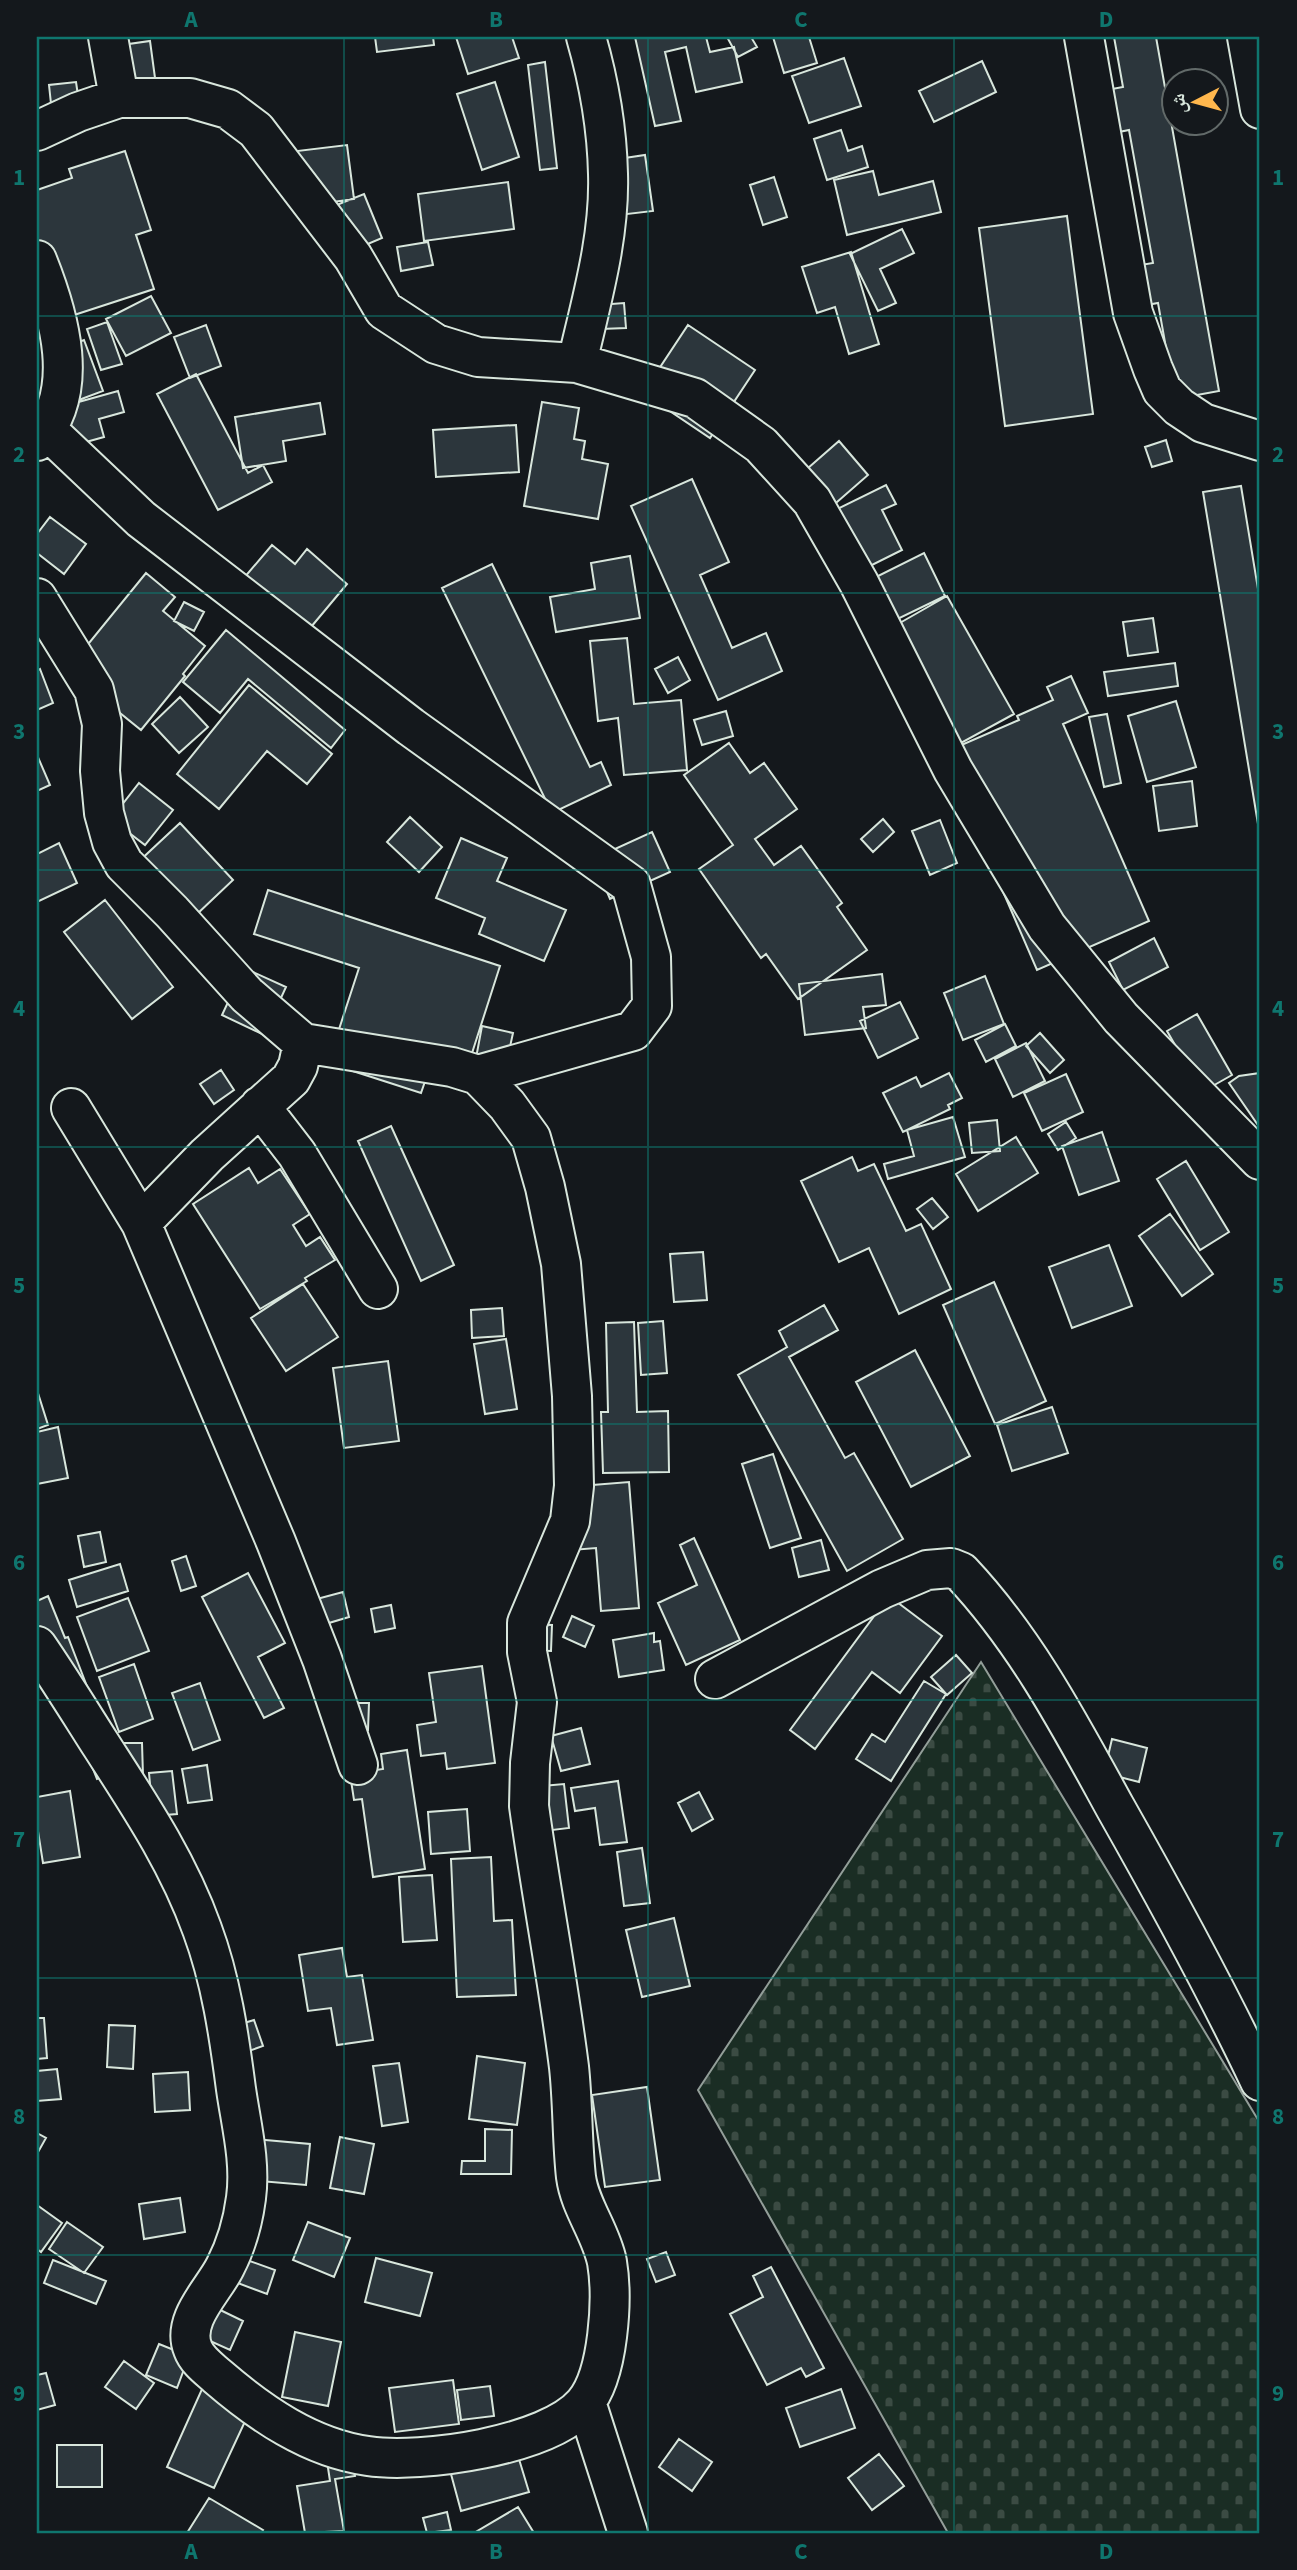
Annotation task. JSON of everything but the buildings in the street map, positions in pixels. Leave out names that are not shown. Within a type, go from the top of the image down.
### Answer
[{"type":"street","points":[[108,37],[119,98]]},
{"type":"street","points":[[577,363],[598,272],[605,227],[608,176],[606,131],[598,78],[586,37]]},
{"type":"street","points":[[1084,37],[1133,313],[1157,379],[1162,390],[1179,407],[1203,423],[1260,441]]},
{"type":"street","points":[[1247,37],[1260,108]]},
{"type":"street","points":[[37,131],[78,112],[119,98],[190,98],[228,109],[256,130],[353,257],[384,310],[436,344],[478,357],[577,363],[695,398],[761,445],[812,500],[859,583],[953,770],[1047,927],[1121,1018],[1260,1160]]},
{"type":"street","points":[[37,260],[46,282],[63,356],[59,402],[42,436],[141,519],[411,727],[631,885],[651,957],[652,1006],[633,1031],[478,1075]]},
{"type":"street","points":[[37,598],[94,690],[102,724],[100,771],[104,813],[112,842],[124,864],[172,912],[247,995],[303,1043],[452,1067],[478,1075],[507,1105],[531,1138],[545,1187],[561,1264],[571,1383],[574,1486],[570,1521],[527,1623],[526,1639],[537,1702],[530,1763],[529,1806],[569,2069],[576,2180],[600,2237],[609,2285],[607,2328],[600,2371],[586,2402],[570,2415],[534,2434],[486,2449],[432,2456],[369,2456],[330,2446],[286,2427],[248,2402],[200,2361],[193,2350],[190,2336],[192,2323],[225,2266],[240,2228],[247,2193],[246,2153],[226,2016],[202,1929],[174,1865],[144,1810],[37,1646]]},
{"type":"street","points":[[141,1223],[207,1154],[295,1073],[303,1043]]},
{"type":"street","points":[[260,1106],[298,1154],[379,1289]]},
{"type":"street","points":[[71,1108],[141,1223],[276,1542],[322,1659],[358,1765]]},
{"type":"street","points":[[715,1679],[882,1588],[927,1570],[951,1568],[961,1572],[1008,1629],[1047,1685],[1150,1869],[1260,2081]]},
{"type":"street","points":[[586,2402],[628,2533]]},
{"type":"green space","points":[[981,1662],[1260,2123],[1260,2533],[948,2533],[698,2090]]}]
